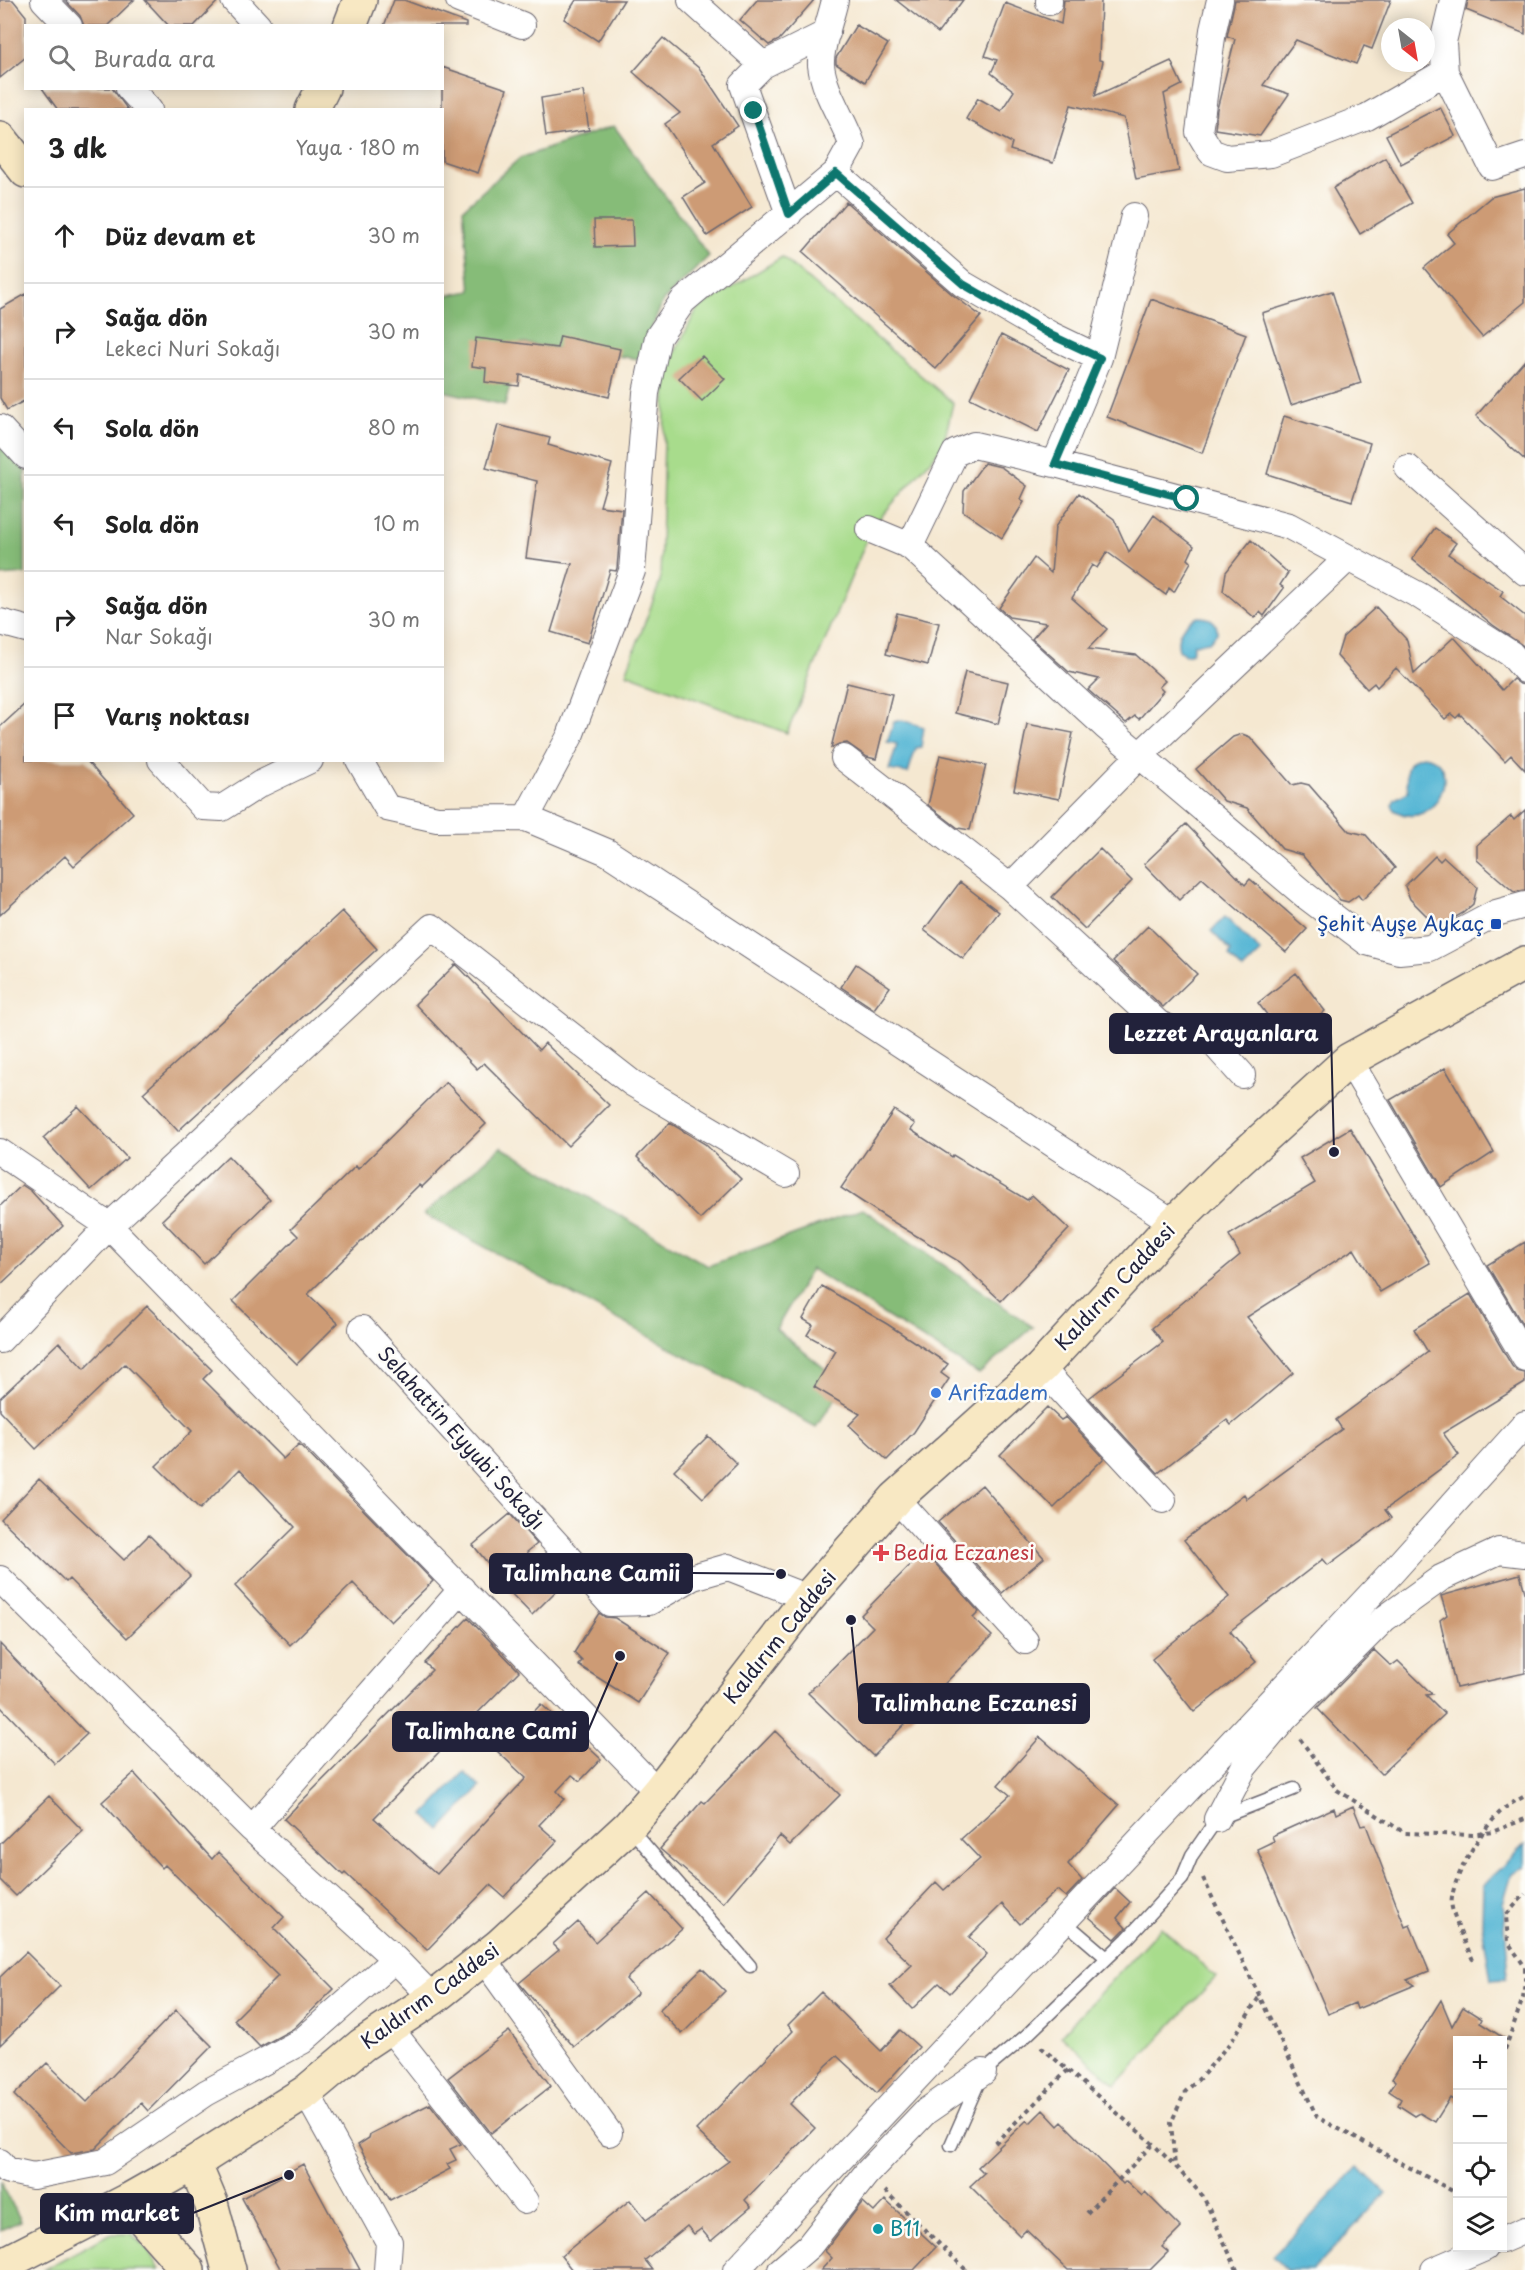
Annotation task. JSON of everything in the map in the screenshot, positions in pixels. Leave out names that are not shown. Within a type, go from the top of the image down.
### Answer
[{"type":"street","points":[[44,0],[67,24]]},
{"type":"street","points":[[234,0],[256,24]]},
{"type":"street","points":[[351,24],[360,0]]},
{"type":"street","points":[[459,0],[522,25]]},
{"type":"street","points":[[691,0],[763,65]]},
{"type":"street","points":[[526,818],[570,736],[632,571],[646,393],[658,337],[683,301],[836,173],[852,144],[832,98],[821,63],[836,0]]},
{"type":"street","points":[[1220,0],[1213,30],[1199,132],[1211,152],[1227,158],[1271,154],[1367,117],[1445,72]]},
{"type":"street","points":[[1453,0],[1443,42],[1445,72],[1492,166],[1525,156]]},
{"type":"street","points":[[789,214],[743,85],[763,65],[827,33]]},
{"type":"street","points":[[131,90],[147,108]]},
{"type":"street","points":[[0,138],[24,168]]},
{"type":"street","points":[[836,173],[963,284],[1051,335],[1100,358]]},
{"type":"street","points":[[1055,464],[1100,358],[1134,216]]},
{"type":"street","points":[[0,428],[24,454]]},
{"type":"street","points":[[910,546],[955,453],[974,445],[1289,526],[1420,596],[1511,654],[1525,670]]},
{"type":"street","points":[[1407,468],[1525,572]]},
{"type":"street","points":[[869,529],[910,546],[1105,726],[1306,896],[1367,942],[1399,951],[1430,948],[1496,913],[1525,905]]},
{"type":"street","points":[[1010,888],[1140,756],[1348,558]]},
{"type":"street","points":[[0,622],[24,628]]},
{"type":"street","points":[[844,758],[1010,888],[1159,1024],[1187,1035],[1208,1036],[1242,1075]]},
{"type":"street","points":[[163,762],[203,807],[222,808],[260,784],[306,762]]},
{"type":"street","points":[[360,762],[387,808],[437,819],[526,818],[607,852],[1174,1223]]},
{"type":"street","points":[[0,1340],[109,1226],[432,927],[632,1083],[786,1174]]},
{"type":"street","name":"Kaldırım Caddesi","points":[[0,2266],[127,2201],[194,2163],[306,2092],[362,2045],[433,1998],[483,1958],[629,1826],[808,1598],[896,1498],[1041,1368],[1174,1223],[1224,1174],[1349,1060],[1525,963]]},
{"type":"street","points":[[1349,1060],[1525,1358]]},
{"type":"street","points":[[0,1152],[109,1226],[657,1792]]},
{"type":"street","name":"Selahattin Eyyubi Sokağı","points":[[362,1329],[610,1603],[649,1602],[693,1577],[728,1567],[808,1598]]},
{"type":"street","points":[[1041,1368],[1163,1500]]},
{"type":"street","points":[[736,2270],[1392,1572],[1525,1424]]},
{"type":"street","points":[[896,1498],[1025,1641]]},
{"type":"street","points":[[1217,1819],[1245,1767],[1285,1718],[1384,1619],[1441,1578],[1499,1551],[1525,1554]]},
{"type":"street","points":[[0,1579],[252,1829],[395,1959],[433,1998]]},
{"type":"street","points":[[252,1829],[462,1589]]},
{"type":"street","points":[[483,1958],[609,2133]]},
{"type":"street","points":[[0,2162],[6,2170],[33,2176],[105,2162],[206,2093],[302,2041],[395,1959]]},
{"type":"street","points":[[389,2027],[525,2201]]},
{"type":"street","points":[[781,2270],[809,2246],[866,2174],[925,2112],[983,2072]]},
{"type":"street","points":[[306,2092],[389,2242],[387,2270]]},
{"type":"street","points":[[194,2163],[211,2203],[229,2270]]},
{"type":"street","points":[[127,2201],[188,2270]]},
{"type":"street","points":[[1507,2238],[1525,2230]]},
{"type":"street","points":[[1434,2270],[1474,2252]]},
{"type":"lane","points":[[951,2145],[983,2072],[1027,2035],[1107,1958],[1182,1879],[1192,1855],[1217,1819],[1294,1789]]},
{"type":"lane","points":[[629,1826],[750,1966]]},
{"type":"lane","points":[[1065,1922],[1107,1958]]},
{"type":"path","points":[[1285,1718],[1337,1790],[1405,1833],[1473,1835],[1525,1819]]},
{"type":"path","points":[[1473,1960],[1451,1906],[1456,1885],[1470,1850],[1490,1822],[1505,1808],[1525,1796]]},
{"type":"path","points":[[1192,1855],[1317,2117],[1453,2191]]},
{"type":"path","points":[[1507,2046],[1523,1998],[1525,1967],[1508,1942],[1506,1915],[1525,1894]]},
{"type":"path","points":[[1175,2166],[1172,2123],[1185,2092],[1203,2075],[1233,2039],[1260,1997]]},
{"type":"path","points":[[1027,2035],[1153,2144],[1203,2196],[1237,2270]]},
{"type":"path","points":[[995,2143],[1068,2070]]},
{"type":"path","points":[[1087,2213],[1153,2144]]},
{"type":"path","points":[[866,2174],[966,2270]]},
{"type":"green space","points":[[614,126],[709,256],[663,301],[639,359],[521,343],[505,405],[444,391],[444,296],[471,291],[463,209],[520,158]]},
{"type":"green space","points":[[782,257],[953,403],[943,446],[872,527],[787,733],[626,673],[660,582],[666,370],[697,309]]},
{"type":"green space","points":[[0,422],[24,449],[24,574],[0,576]]},
{"type":"green space","points":[[501,1147],[708,1266],[863,1209],[1033,1327],[979,1374],[811,1269],[776,1329],[845,1385],[816,1427],[424,1214]]},
{"type":"green space","points":[[1161,1927],[1216,1977],[1116,2085],[1061,2035]]},
{"type":"green space","points":[[0,2181],[21,2221],[0,2230]]},
{"type":"green space","points":[[109,2234],[131,2234],[148,2250],[159,2270],[43,2270]]},
{"type":"water","points":[[1198,617],[1212,620],[1216,625],[1217,633],[1209,642],[1194,644],[1192,653],[1185,655],[1179,650],[1179,635],[1184,626]]},
{"type":"water","points":[[902,720],[924,727],[921,747],[916,748],[908,773],[889,770],[897,744],[887,742],[894,722]]},
{"type":"water","points":[[1422,756],[1435,760],[1442,769],[1444,781],[1441,794],[1423,813],[1409,815],[1394,810],[1392,805],[1395,799],[1408,792],[1406,775],[1408,765],[1415,758]]},
{"type":"water","points":[[1225,917],[1261,952],[1243,970],[1229,956],[1231,951],[1211,931]]},
{"type":"water","points":[[464,1772],[480,1787],[440,1830],[424,1815]]},
{"type":"water","points":[[1525,1844],[1525,1866],[1512,1873],[1503,1903],[1508,1962],[1506,1979],[1491,1980],[1482,1924],[1483,1885]]},
{"type":"water","points":[[1358,2167],[1386,2193],[1313,2270],[1287,2270],[1273,2256]]},
{"type":"building","points":[[0,0],[13,0],[26,16],[24,59],[0,78]]},
{"type":"building","points":[[65,0],[134,0],[109,24],[83,24],[80,16]]},
{"type":"building","points":[[145,0],[219,0],[196,24],[167,24]]},
{"type":"building","points":[[394,0],[404,0],[466,23],[466,26],[444,26],[444,24],[385,24]]},
{"type":"building","points":[[576,0],[624,0],[598,41],[564,19]]},
{"type":"building","points":[[757,0],[814,0],[779,40],[769,45],[740,20]]},
{"type":"building","points":[[896,0],[963,0],[938,33]]},
{"type":"building","points":[[1064,0],[1101,0],[1099,60],[1103,61],[1095,96],[1171,61],[1182,85],[1164,94],[1179,171],[1136,179],[1124,118],[1071,105],[1053,163],[1010,150],[1012,143],[966,119],[978,98],[1001,111],[1014,91],[991,73],[997,60],[985,56],[1005,3],[1061,24]]},
{"type":"building","points":[[1235,0],[1391,0],[1384,18],[1381,18],[1381,26],[1372,49],[1364,46],[1356,64],[1296,40],[1263,85],[1289,94],[1260,136],[1215,129],[1217,109],[1235,39],[1227,36]]},
{"type":"building","points":[[1468,0],[1525,0],[1525,34],[1466,10]]},
{"type":"building","points":[[856,25],[888,44],[865,82],[836,64],[836,58]]},
{"type":"building","points":[[663,38],[700,69],[738,126],[713,143],[752,207],[707,236],[683,197],[705,183],[665,124],[680,113],[633,72]]},
{"type":"building","points":[[444,68],[507,89],[478,173],[444,162],[444,108],[442,108]]},
{"type":"building","points":[[43,90],[113,90],[127,108],[57,108]]},
{"type":"building","points":[[583,91],[589,130],[546,136],[541,98]]},
{"type":"building","points":[[1440,107],[1455,136],[1401,164],[1386,135]]},
{"type":"building","points":[[1385,157],[1412,203],[1360,234],[1333,188]]},
{"type":"building","points":[[1525,188],[1525,302],[1482,337],[1424,268],[1454,243],[1447,234],[1491,197]]},
{"type":"building","points":[[846,202],[953,295],[981,316],[936,369],[803,252]]},
{"type":"building","points":[[594,220],[632,220],[633,246],[595,247]]},
{"type":"building","points":[[1332,291],[1361,383],[1291,405],[1262,313]]},
{"type":"building","points":[[24,295],[24,401],[7,410],[0,398],[0,309]]},
{"type":"building","points":[[1151,299],[1246,334],[1202,453],[1107,417]]},
{"type":"building","points":[[1001,335],[1069,370],[1038,432],[970,398]]},
{"type":"building","points":[[560,336],[620,349],[609,397],[520,375],[519,386],[485,382],[486,368],[472,366],[476,338],[557,348]]},
{"type":"building","points":[[702,356],[725,379],[702,401],[679,378]]},
{"type":"building","points":[[1525,360],[1525,460],[1476,416]]},
{"type":"building","points":[[1284,416],[1370,443],[1352,501],[1267,474]]},
{"type":"building","points":[[498,425],[550,438],[548,445],[612,464],[600,506],[622,509],[617,568],[616,571],[610,570],[588,643],[551,632],[572,564],[526,558],[537,481],[486,468]]},
{"type":"building","points":[[984,463],[1001,467],[1027,486],[1021,499],[1024,502],[1002,538],[963,511],[964,491]]},
{"type":"building","points":[[1079,493],[1114,519],[1129,552],[1154,515],[1194,546],[1188,559],[1191,562],[1174,592],[1169,588],[1166,595],[1107,552],[1097,568],[1092,565],[1072,598],[1107,629],[1088,649],[1136,655],[1165,681],[1159,687],[1163,691],[1139,719],[1135,716],[1126,723],[1088,690],[1099,679],[1069,672],[1032,639],[1046,623],[1009,617],[999,608],[1034,558],[1051,573],[1055,527]]},
{"type":"building","points":[[1435,528],[1456,543],[1448,554],[1503,591],[1500,596],[1525,616],[1525,647],[1493,625],[1412,559]]},
{"type":"building","points":[[1251,540],[1288,573],[1280,585],[1284,588],[1264,616],[1260,612],[1255,618],[1223,591],[1226,572]]},
{"type":"building","points":[[1376,607],[1407,640],[1414,674],[1454,637],[1502,690],[1513,679],[1525,685],[1525,770],[1511,755],[1505,761],[1460,714],[1456,718],[1451,714],[1445,719],[1396,668],[1377,687],[1374,683],[1367,689],[1337,656],[1343,637]]},
{"type":"building","points":[[897,613],[939,623],[928,665],[886,654]]},
{"type":"building","points":[[965,672],[1008,682],[998,724],[955,713]]},
{"type":"building","points":[[847,683],[892,694],[876,759],[867,757],[847,743],[831,748]]},
{"type":"building","points":[[24,705],[24,762],[88,762],[133,813],[74,866],[65,856],[0,915],[0,727]]},
{"type":"building","points":[[1027,724],[1073,733],[1059,799],[1014,790]]},
{"type":"building","points":[[1242,734],[1250,737],[1292,785],[1301,783],[1309,785],[1349,831],[1366,835],[1395,868],[1362,900],[1358,895],[1348,902],[1340,900],[1302,855],[1282,849],[1247,808],[1224,801],[1196,769],[1233,737]]},
{"type":"building","points":[[940,755],[986,765],[970,830],[958,828],[928,805]]},
{"type":"building","points":[[1525,810],[1525,890],[1514,892],[1477,860],[1477,845],[1511,816],[1514,820]]},
{"type":"building","points":[[1186,824],[1245,885],[1250,879],[1307,929],[1286,952],[1202,878],[1179,900],[1144,864]]},
{"type":"building","points":[[1100,849],[1132,881],[1085,929],[1052,897]]},
{"type":"building","points":[[1435,856],[1440,861],[1444,857],[1477,887],[1473,904],[1463,913],[1438,927],[1410,899],[1405,886]]},
{"type":"building","points":[[960,882],[999,912],[963,959],[924,930]]},
{"type":"building","points":[[342,911],[377,949],[178,1131],[143,1093]]},
{"type":"building","points":[[1148,926],[1197,974],[1163,1007],[1113,961]]},
{"type":"building","points":[[456,964],[539,1050],[545,1043],[609,1105],[568,1146],[484,1063],[477,1069],[415,1004]]},
{"type":"building","points":[[856,964],[890,987],[874,1009],[841,987]]},
{"type":"building","points":[[1296,973],[1325,1011],[1288,1042],[1258,1003]]},
{"type":"building","points":[[1445,1068],[1494,1152],[1441,1187],[1390,1100]]},
{"type":"building","points":[[446,1082],[486,1124],[422,1187],[419,1185],[308,1294],[338,1323],[297,1364],[233,1301],[298,1236],[291,1229],[356,1166],[358,1169]]},
{"type":"building","points":[[78,1106],[127,1158],[91,1190],[43,1138]]},
{"type":"building","points":[[894,1110],[915,1124],[911,1130],[952,1157],[953,1155],[1027,1200],[1032,1195],[1069,1229],[1001,1301],[960,1262],[841,1188]]},
{"type":"building","points":[[670,1123],[705,1144],[741,1179],[700,1219],[637,1157]]},
{"type":"building","points":[[1350,1128],[1430,1263],[1380,1292],[1354,1249],[1247,1317],[1293,1373],[1231,1425],[1227,1420],[1158,1473],[1089,1398],[1163,1342],[1152,1328],[1240,1255],[1229,1235],[1315,1183],[1300,1158]]},
{"type":"building","points":[[228,1156],[270,1200],[204,1264],[162,1220]]},
{"type":"building","points":[[22,1185],[31,1191],[63,1226],[0,1285],[0,1206]]},
{"type":"building","points":[[1525,1242],[1525,1329],[1487,1265]]},
{"type":"building","points":[[822,1286],[887,1324],[948,1364],[941,1373],[949,1379],[914,1432],[887,1460],[849,1425],[860,1414],[814,1387],[836,1351],[807,1335],[813,1325],[803,1319]]},
{"type":"building","points":[[1470,1294],[1512,1366],[1517,1371],[1525,1373],[1525,1383],[1443,1433],[1459,1455],[1385,1510],[1391,1518],[1328,1565],[1323,1559],[1230,1631],[1256,1662],[1194,1712],[1152,1659],[1229,1597],[1184,1540],[1244,1494],[1247,1499],[1342,1429],[1336,1420],[1428,1352],[1414,1329]]},
{"type":"building","points":[[147,1306],[212,1370],[203,1379],[283,1459],[299,1444],[433,1581],[391,1622],[353,1583],[290,1645],[235,1586],[295,1527],[240,1469],[200,1509],[156,1466],[192,1431],[125,1364],[36,1449],[0,1411],[0,1398],[59,1342],[84,1369]]},
{"type":"building","points":[[1047,1407],[1061,1420],[1066,1417],[1104,1458],[1054,1508],[1000,1455]]},
{"type":"building","points":[[708,1436],[737,1464],[703,1498],[674,1470]]},
{"type":"building","points":[[39,1479],[124,1560],[149,1535],[190,1576],[127,1638],[69,1579],[66,1582],[1,1519]]},
{"type":"building","points":[[982,1485],[1044,1558],[1002,1593],[938,1522]]},
{"type":"building","points":[[510,1514],[537,1544],[527,1552],[560,1587],[532,1615],[507,1589],[473,1545]]},
{"type":"building","points":[[924,1551],[979,1612],[973,1618],[992,1636],[873,1756],[808,1693],[873,1627],[861,1615]]},
{"type":"building","points":[[1520,1574],[1525,1592],[1525,1673],[1456,1688],[1440,1620],[1447,1615],[1441,1596]]},
{"type":"building","points":[[599,1613],[605,1617],[615,1618],[670,1653],[638,1703],[578,1665],[582,1661],[574,1653]]},
{"type":"building","points":[[468,1618],[519,1671],[374,1818],[437,1874],[526,1778],[497,1751],[541,1704],[601,1759],[580,1781],[572,1775],[557,1791],[564,1799],[539,1825],[557,1841],[504,1897],[490,1885],[427,1950],[284,1819],[432,1670],[425,1663]]},
{"type":"building","points":[[0,1644],[87,1734],[55,1764],[0,1706]]},
{"type":"building","points":[[1374,1650],[1391,1666],[1398,1661],[1432,1694],[1426,1695],[1445,1714],[1381,1774],[1317,1708]]},
{"type":"building","points":[[775,1731],[840,1795],[790,1845],[780,1836],[723,1903],[660,1849],[702,1801],[705,1803]]},
{"type":"building","points":[[1040,1737],[1119,1805],[1068,1864],[1082,1880],[1066,1897],[1057,1890],[1020,1924],[1002,1904],[969,1937],[987,1954],[950,1993],[939,1983],[912,2009],[890,1986],[912,1965],[883,1938],[936,1882],[944,1890],[980,1859],[961,1839],[1010,1795],[998,1785]]},
{"type":"building","points":[[134,1773],[212,1859],[218,1852],[284,1917],[274,1928],[334,1989],[293,2029],[260,2047],[234,2020],[278,1976],[165,1865],[162,1868],[102,1802]]},
{"type":"building","points":[[49,1796],[83,1831],[16,1896],[0,1880],[0,1844]]},
{"type":"building","points":[[1353,1806],[1361,1826],[1366,1825],[1405,1927],[1410,1925],[1429,1971],[1407,1980],[1415,1985],[1357,2009],[1355,2003],[1328,2014],[1257,1849],[1274,1841],[1272,1836],[1334,1808],[1336,1814]]},
{"type":"building","points":[[1115,1888],[1130,1902],[1117,1918],[1126,1928],[1115,1939],[1089,1917]]},
{"type":"building","points":[[649,1893],[682,1929],[626,1979],[638,1993],[574,2047],[519,1983],[559,1950],[553,1944],[578,1922],[595,1942]]},
{"type":"building","points":[[26,1952],[60,1986],[0,2045],[0,1977]]},
{"type":"building","points":[[702,1968],[725,1991],[682,2034],[659,2010]]},
{"type":"building","points":[[821,1992],[881,2051],[900,2030],[919,2047],[877,2093],[837,2056],[827,2065],[790,2104],[815,2128],[745,2200],[751,2207],[711,2241],[701,2229],[694,2234],[687,2226],[645,2260],[653,2270],[572,2270],[561,2256],[630,2200],[646,2220],[729,2161],[696,2130],[793,2031],[788,2025]]},
{"type":"building","points":[[1441,2000],[1452,2026],[1463,2007],[1482,2019],[1480,2023],[1501,2036],[1453,2036],[1453,2100],[1450,2098],[1435,2122],[1420,2113],[1415,2116],[1398,2105],[1401,2099],[1389,2091],[1396,2081],[1392,2079]]},
{"type":"building","points":[[176,2010],[212,2046],[148,2111],[141,2103],[95,2149],[71,2153],[14,2095],[47,2063],[87,2102]]},
{"type":"building","points":[[509,2031],[551,2086],[491,2133],[448,2078]]},
{"type":"building","points":[[430,2104],[461,2144],[450,2149],[456,2160],[447,2164],[450,2169],[390,2200],[358,2145],[369,2138],[370,2134]]},
{"type":"building","points":[[1043,2110],[1058,2126],[1062,2122],[1123,2184],[1126,2181],[1142,2196],[1145,2192],[1181,2228],[1162,2247],[1168,2252],[1150,2270],[1068,2270],[1026,2230],[1020,2236],[970,2186],[984,2173],[978,2167],[1027,2120],[1030,2123]]},
{"type":"building","points":[[303,2164],[360,2270],[281,2270],[242,2198]]},
{"type":"building","name":"B11","points":[[885,2200],[936,2247],[914,2270],[821,2270],[832,2258],[825,2251],[860,2205],[863,2202],[874,2212]]},
{"type":"place","name":"Şehit Ayşe Aykaç","points":[[1496,924]]},
{"type":"place","name":"Lezzet Arayanlara","points":[[1334,1152]]},
{"type":"place","name":"Arifzadem","points":[[936,1393]]},
{"type":"place","name":"Bedia Eczanesi","points":[[881,1553]]},
{"type":"place","name":"Talimhane Camii","points":[[781,1574]]},
{"type":"place","name":"Talimhane Eczanesi","points":[[851,1620]]},
{"type":"place","name":"Talimhane Cami","points":[[620,1656]]},
{"type":"place","name":"Kim market","points":[[289,2175]]},
{"type":"place","name":"B11","points":[[878,2229]]},
{"type":"route","points":[[754,111],[789,214],[836,173],[963,284],[1051,335],[1100,358],[1055,464],[1187,499]]}]
